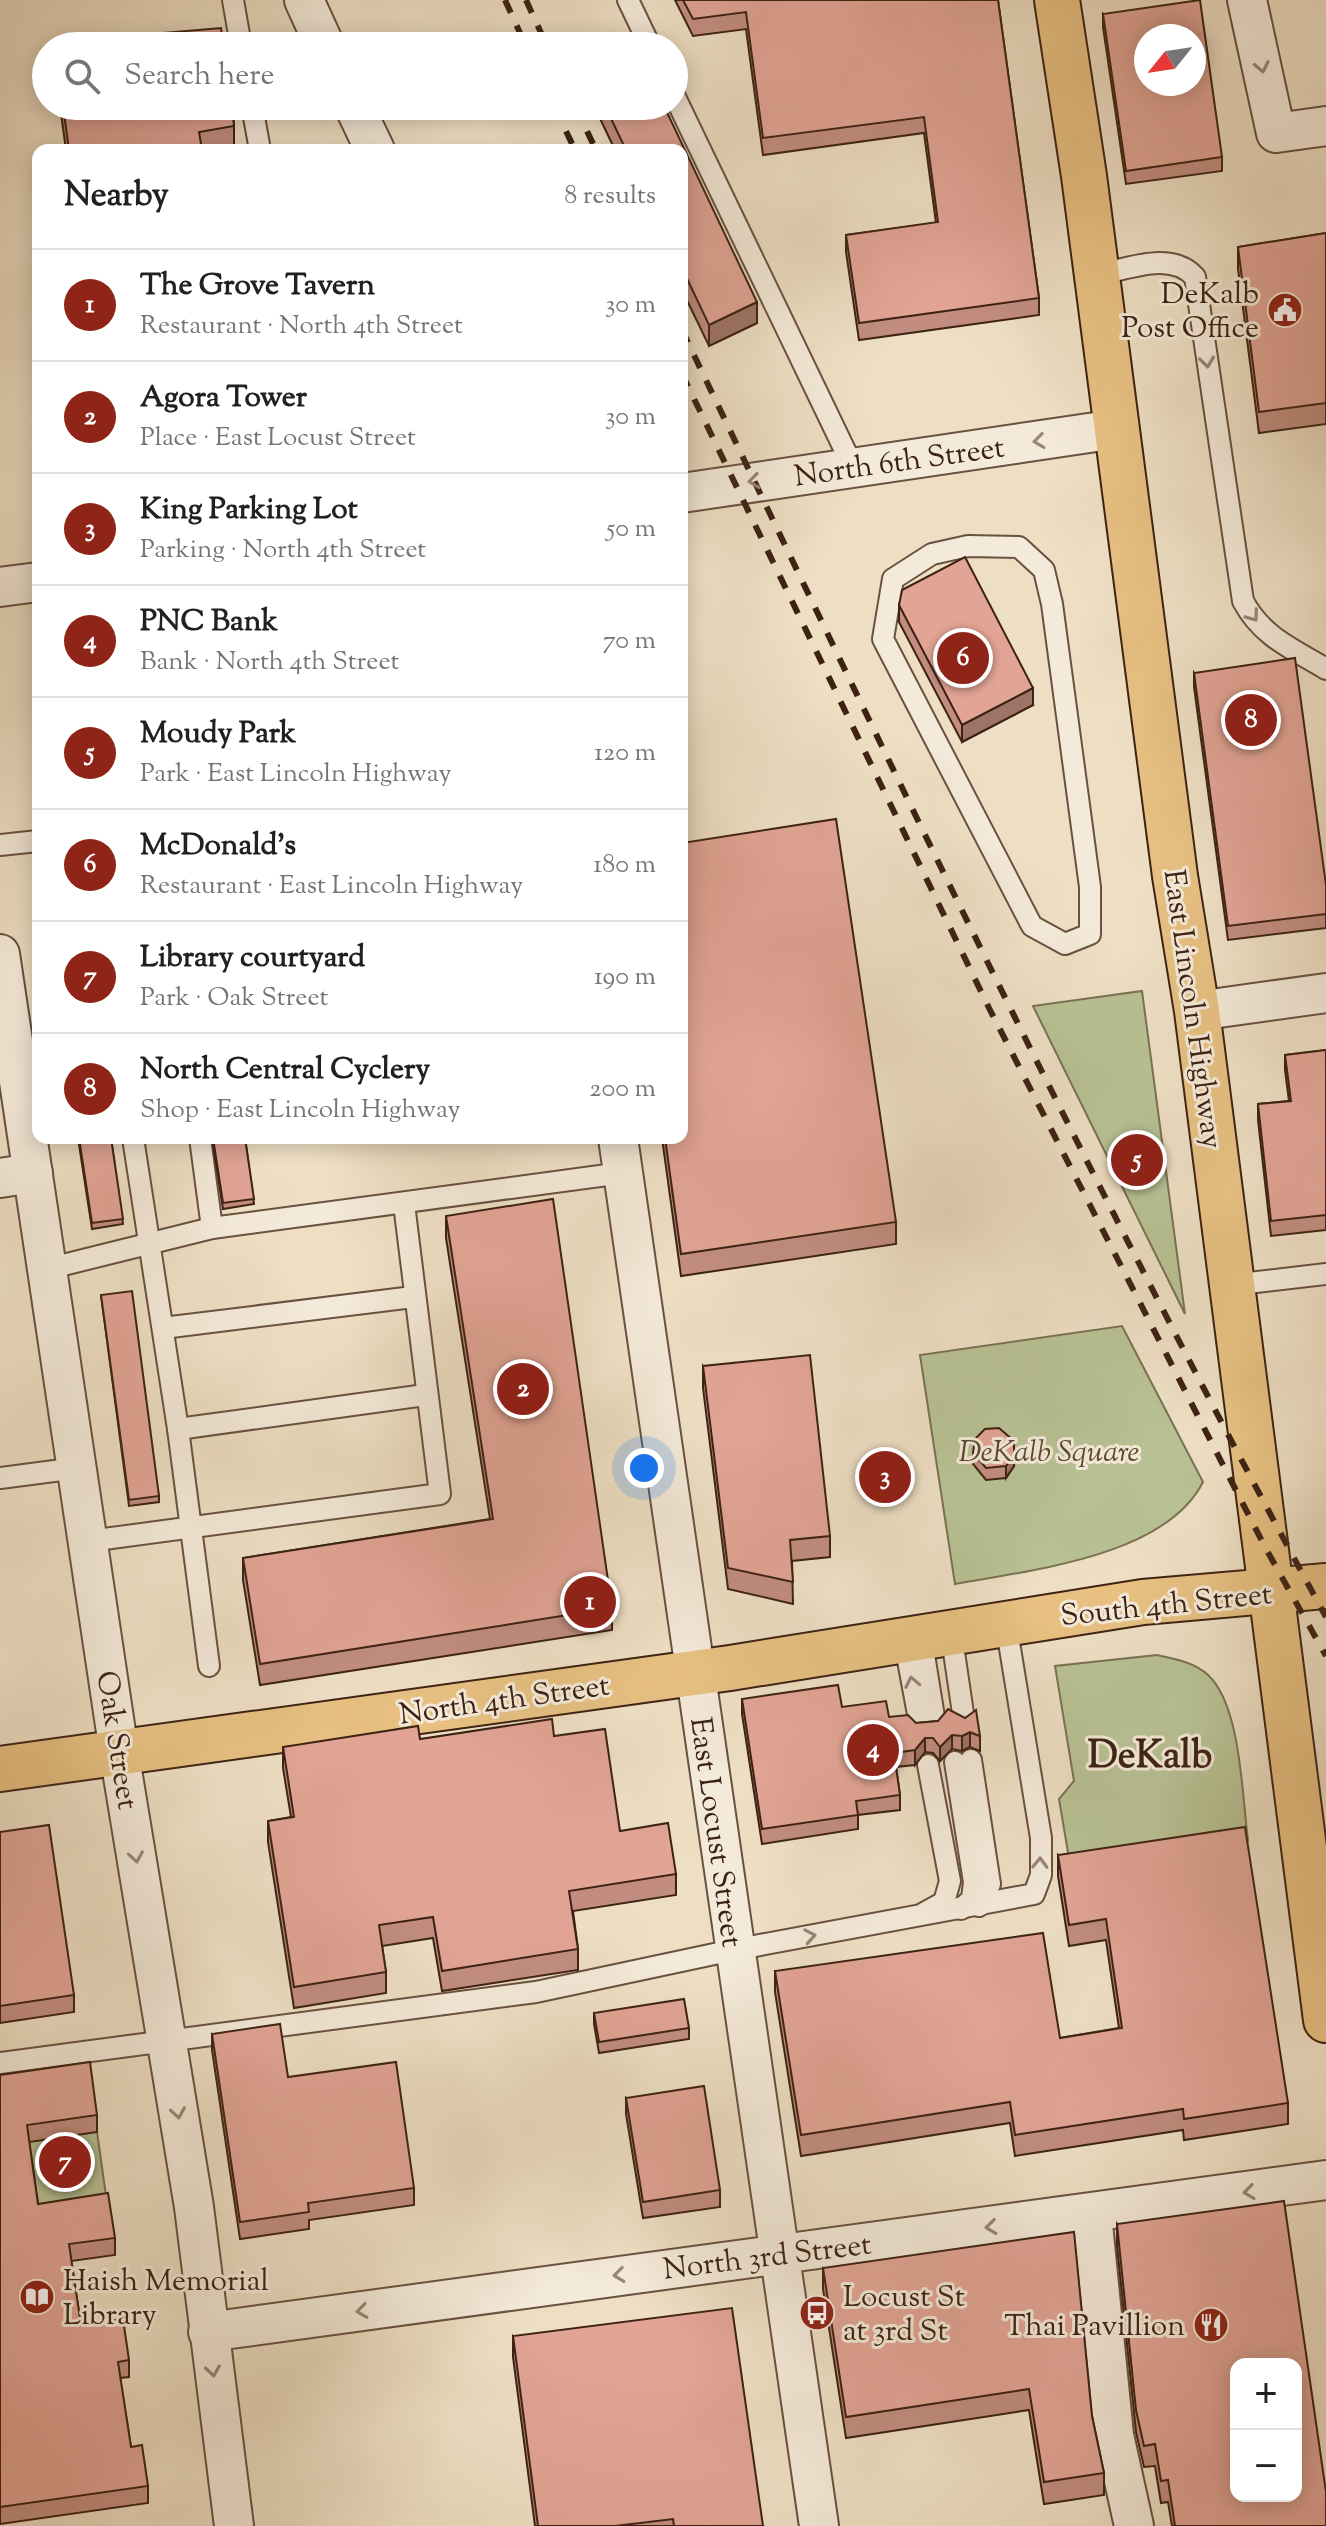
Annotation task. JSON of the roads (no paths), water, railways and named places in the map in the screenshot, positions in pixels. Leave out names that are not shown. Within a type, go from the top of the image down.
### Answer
[{"type":"main road","name":"East Lincoln Highway","points":[[1057,0],[1097,275],[1175,876],[1197,1011],[1326,2020]]},
{"type":"main road","name":"South 4th Street","points":[[1006,1624],[1161,1600],[1326,1586]]},
{"type":"main road","name":"North 4th Street","points":[[0,1769],[694,1673],[1006,1624]]},
{"type":"street","points":[[304,0],[319,32]]},
{"type":"street","points":[[1247,0],[1276,133],[1326,126]]},
{"type":"street","points":[[361,120],[372,144]]},
{"type":"street","name":"North 6th Street","points":[[688,492],[1116,429]]},
{"type":"street","points":[[0,587],[32,583]]},
{"type":"street","name":"Oak Street","points":[[0,954],[16,1176],[47,1269],[119,1752],[194,2207],[234,2526]]},
{"type":"street","points":[[1197,1011],[1326,993]]},
{"type":"street","name":"East Locust Street","points":[[620,1155],[819,2526]]},
{"type":"street","name":"North 3rd Street","points":[[208,2332],[1326,2180]]},
{"type":"street","points":[[1092,2214],[1114,2435],[1134,2526]]},
{"type":"lane","points":[[233,0],[239,32]]},
{"type":"lane","points":[[628,0],[643,32]]},
{"type":"lane","points":[[255,120],[259,144]]},
{"type":"lane","points":[[686,120],[853,467]]},
{"type":"lane","points":[[1097,275],[1165,262],[1185,266],[1195,277],[1243,601],[1252,617],[1273,639],[1326,669]]},
{"type":"lane","points":[[968,546],[1019,547],[1044,570],[1052,604],[1090,887],[1090,934],[1065,944],[1032,926],[883,639],[893,579],[932,554],[968,546]]},
{"type":"lane","points":[[0,845],[32,842]]},
{"type":"lane","points":[[134,1144],[178,1429],[209,1666]]},
{"type":"lane","points":[[201,1144],[212,1228]]},
{"type":"lane","points":[[47,1269],[212,1228],[404,1204],[620,1155]]},
{"type":"lane","points":[[89,1541],[440,1494],[425,1395],[404,1204]]},
{"type":"lane","points":[[1231,1285],[1326,1274]]},
{"type":"lane","points":[[163,1328],[413,1297]]},
{"type":"lane","points":[[178,1429],[425,1395]]},
{"type":"lane","points":[[0,1478],[77,1468]]},
{"type":"lane","points":[[0,2063],[536,1992],[733,1950],[1034,1894],[1041,1875],[1041,1838],[1006,1624]]},
{"type":"lane","points":[[928,1636],[942,1722],[928,1636]]},
{"type":"lane","points":[[949,1763],[960,1875],[957,1899],[962,1909]]},
{"type":"lane","points":[[949,1763],[990,1884],[962,1909]]},
{"type":"lane","points":[[917,1917],[944,1902],[950,1881],[949,1763]]},
{"type":"railway","points":[[505,0],[520,32]]},
{"type":"railway","points":[[526,0],[541,32]]},
{"type":"railway","points":[[561,120],[572,144]]},
{"type":"railway","points":[[582,120],[593,144]]},
{"type":"railway","points":[[688,342],[995,978],[1157,1299],[1326,1617]]},
{"type":"railway","points":[[688,386],[989,1008],[1265,1547],[1326,1656]]},
{"type":"place","name":"DeKalb Post Office","points":[[1285,310]]},
{"type":"place","name":"McDonald's","points":[[963,658]]},
{"type":"place","name":"North Central Cyclery","points":[[1251,720]]},
{"type":"place","name":"Moudy Park","points":[[1137,1160]]},
{"type":"place","name":"Agora Tower","points":[[523,1389]]},
{"type":"place","name":"King Parking Lot","points":[[885,1477]]},
{"type":"place","name":"The Grove Tavern","points":[[590,1602]]},
{"type":"place","name":"PNC Bank","points":[[873,1750]]},
{"type":"place","name":"Library courtyard","points":[[65,2162]]},
{"type":"place","name":"Haish Memorial Library","points":[[37,2297]]},
{"type":"place","name":"Locust St at 3rd St","points":[[817,2313]]},
{"type":"place","name":"Thai Pavillion","points":[[1211,2325]]},
{"type":"district","name":"DeKalb","points":[[1150,1754]]},
{"type":"park label","name":"DeKalb Square","points":[[1049,1451]]}]
